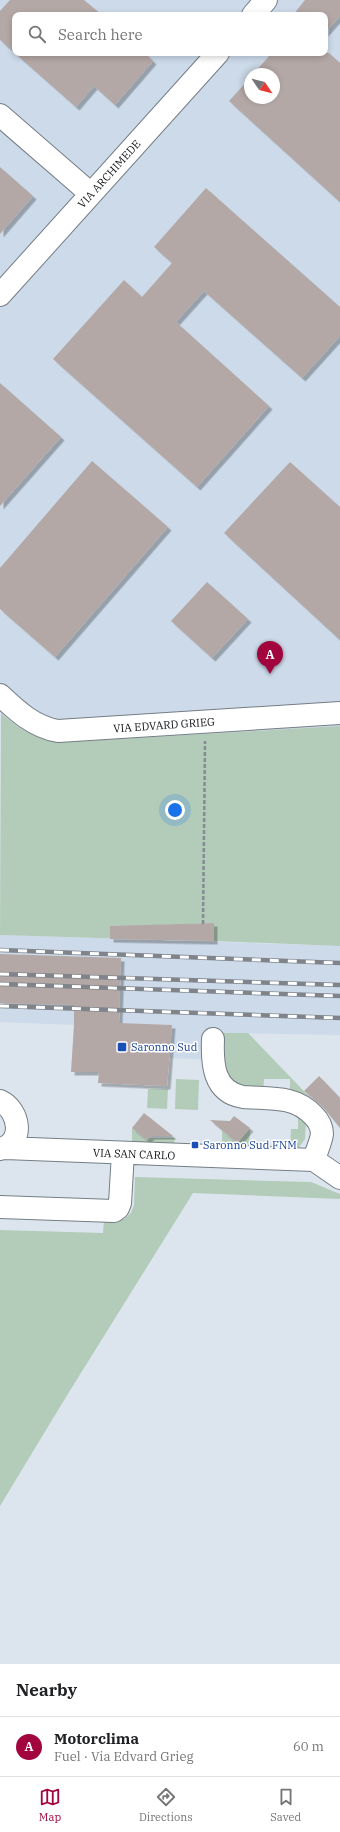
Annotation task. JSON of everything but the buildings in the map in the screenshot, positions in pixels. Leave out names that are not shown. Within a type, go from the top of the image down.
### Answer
[{"type":"street","points":[[256,12],[266,0]]},
{"type":"street","name":"VIA ARCHIMEDE","points":[[0,294],[215,56]]},
{"type":"street","points":[[0,115],[91,194]]},
{"type":"street","name":"VIA EDVARD GRIEG","points":[[0,695],[26,718],[47,729],[58,731],[340,713]]},
{"type":"street","points":[[213,1039],[214,1072],[218,1081],[227,1090],[237,1096],[296,1101],[307,1109],[320,1123],[322,1135],[314,1160],[340,1178]]},
{"type":"street","points":[[0,1101],[6,1104],[14,1113],[17,1122],[17,1131],[12,1142],[3,1148]]},
{"type":"street","points":[[17,1122],[35,1144],[43,1151]]},
{"type":"street","name":"VIA SAN CARLO","points":[[3,1148],[43,1151],[314,1160]]},
{"type":"street","points":[[0,1207],[114,1211],[118,1208],[120,1203],[123,1153]]},
{"type":"path","points":[[204,924],[206,722]]},
{"type":"shaded area","points":[[0,0],[340,0],[340,726],[65,742],[45,740],[28,734],[0,712]]},
{"type":"shaded area","points":[[0,935],[340,946],[340,1035],[219,1033],[218,1060],[169,1058],[168,1074],[71,1072],[74,1025],[0,1022]]},
{"type":"green space","points":[[1,713],[30,734],[46,739],[65,742],[340,726],[340,946],[214,941],[214,923],[131,926],[131,939],[0,935]]},
{"type":"green space","points":[[219,1033],[248,1033],[322,1110],[290,1094],[290,1079],[264,1079],[263,1093],[227,1083]]},
{"type":"green space","points":[[176,1079],[199,1080],[198,1110],[175,1109]]},
{"type":"green space","points":[[148,1089],[168,1089],[167,1109],[147,1108]]},
{"type":"green space","points":[[298,1115],[306,1122],[305,1139],[297,1150],[290,1150],[291,1129],[298,1129]]},
{"type":"green space","points":[[132,1128],[147,1140],[149,1138],[175,1138],[174,1145],[132,1143]]},
{"type":"green space","points":[[250,1128],[249,1148],[222,1147],[222,1131],[237,1143]]},
{"type":"green space","points":[[135,1177],[311,1182],[340,1194],[340,1199],[193,1193],[0,1506],[0,1230],[103,1233],[104,1220],[124,1219],[131,1213],[134,1205]]},
{"type":"railway","points":[[0,950],[340,963]]},
{"type":"railway","points":[[0,974],[340,985]]},
{"type":"railway","points":[[0,984],[340,996]]},
{"type":"railway","points":[[0,1006],[340,1018]]},
{"type":"place","name":"Motorclima","points":[[270,674]]},
{"type":"place","name":"Saronno Sud","points":[[122,1047]]},
{"type":"place","name":"Saronno Sud FNM","points":[[195,1145]]}]
